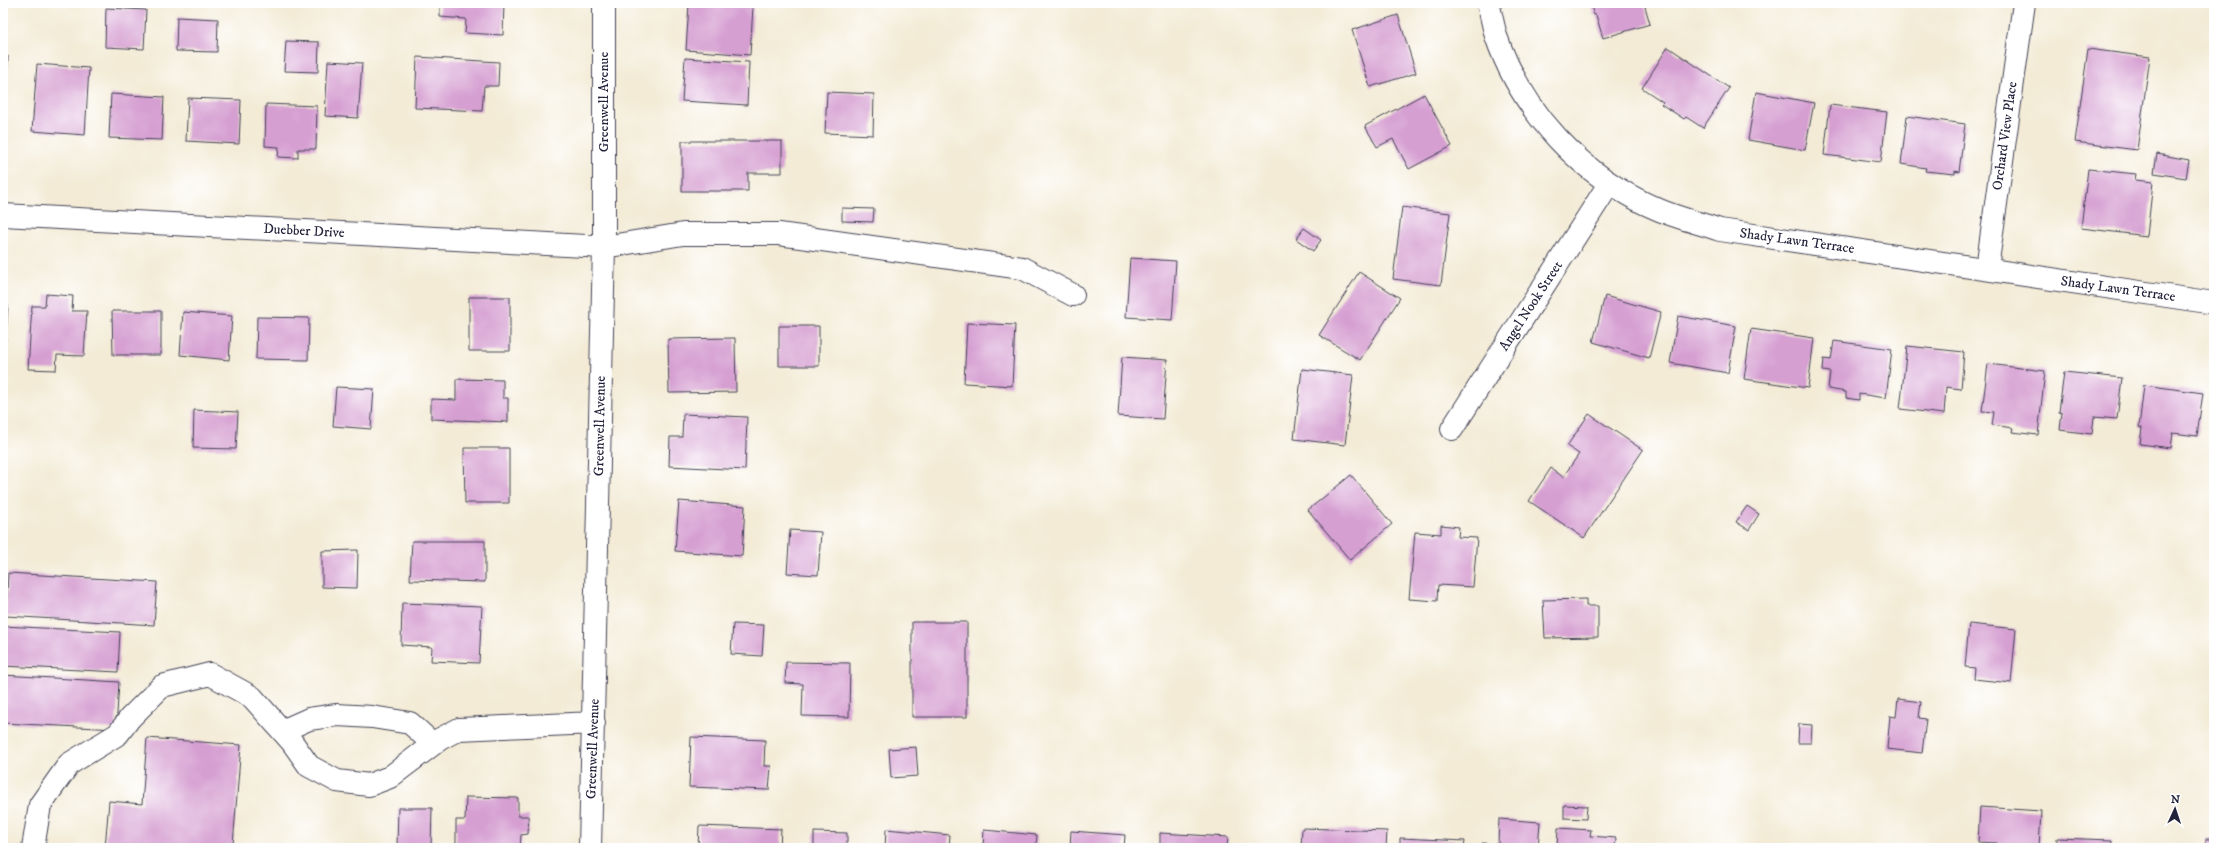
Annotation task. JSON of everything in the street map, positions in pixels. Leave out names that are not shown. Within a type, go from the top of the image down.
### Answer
[{"type":"street","name":"Greenwell Avenue","points":[[590,848],[604,247],[604,3]]},
{"type":"street","name":"Shady Lawn Terrace","points":[[1488,3],[1496,36],[1515,79],[1540,119],[1572,154],[1609,184],[1657,209],[1720,230],[1987,268],[2047,279],[2214,303]]},
{"type":"street","name":"Orchard View Place","points":[[1987,268],[2024,3]]},
{"type":"street","name":"Angel Nook Street","points":[[1452,429],[1609,184]]},
{"type":"street","name":"Duebber Drive","points":[[3,216],[604,247],[683,234],[779,234],[1022,268],[1073,295]]},
{"type":"street","points":[[33,848],[40,805],[69,764],[118,734],[130,718],[162,686],[210,674],[252,697],[282,731],[309,766],[337,781],[369,785],[390,777],[433,744],[460,729],[594,723]]},
{"type":"street","points":[[282,731],[309,719],[337,715],[372,717],[410,723],[433,744]]},
{"type":"building","points":[[440,3],[504,3],[503,35],[465,33],[466,19],[440,17]]},
{"type":"building","points":[[1590,3],[1644,3],[1650,24],[1603,38],[1596,15],[1594,15]]},
{"type":"building","points":[[689,4],[753,7],[750,55],[686,50]]},
{"type":"building","points":[[106,8],[146,10],[144,49],[105,47]]},
{"type":"building","points":[[1398,15],[1416,73],[1370,87],[1352,30]]},
{"type":"building","points":[[177,17],[218,19],[217,52],[176,51]]},
{"type":"building","points":[[286,41],[319,42],[318,72],[284,71]]},
{"type":"building","points":[[1668,47],[1729,88],[1703,128],[1686,117],[1684,119],[1661,104],[1663,102],[1642,88]]},
{"type":"building","points":[[2088,49],[2150,57],[2137,150],[2075,142]]},
{"type":"building","points":[[3,55],[8,56],[5,131],[3,131]]},
{"type":"building","points":[[417,57],[499,62],[498,86],[484,86],[482,111],[415,108]]},
{"type":"building","points":[[685,58],[749,62],[747,105],[682,101]]},
{"type":"building","points":[[328,61],[362,63],[358,118],[325,116]]},
{"type":"building","points":[[37,64],[89,68],[85,135],[32,131]]},
{"type":"building","points":[[827,92],[874,94],[873,135],[825,133]]},
{"type":"building","points":[[1756,92],[1814,103],[1805,150],[1748,140]]},
{"type":"building","points":[[111,94],[164,97],[162,140],[109,138]]},
{"type":"building","points":[[1424,94],[1452,146],[1409,169],[1393,139],[1377,147],[1365,126]]},
{"type":"building","points":[[188,98],[241,100],[239,144],[186,141]]},
{"type":"building","points":[[266,104],[317,106],[316,149],[298,149],[298,158],[278,157],[279,147],[265,146]]},
{"type":"building","points":[[1830,105],[1887,112],[1881,162],[1824,155]]},
{"type":"building","points":[[1907,116],[1965,124],[1959,172],[1955,171],[1955,174],[1925,171],[1926,168],[1901,164]]},
{"type":"building","points":[[682,141],[782,141],[782,173],[748,173],[748,191],[682,191]]},
{"type":"building","points":[[2157,154],[2189,160],[2186,178],[2154,173]]},
{"type":"building","points":[[2088,169],[2136,174],[2135,180],[2153,182],[2147,236],[2081,228]]},
{"type":"building","points":[[1402,207],[1450,213],[1441,285],[1393,279]]},
{"type":"building","points":[[842,208],[874,209],[873,222],[842,221]]},
{"type":"building","points":[[1304,228],[1321,240],[1313,251],[1296,239]]},
{"type":"building","points":[[1130,258],[1176,261],[1172,320],[1126,317]]},
{"type":"building","points":[[1359,272],[1400,298],[1360,360],[1319,335]]},
{"type":"building","points":[[46,294],[73,296],[72,311],[87,311],[84,356],[57,355],[56,370],[28,369],[32,306],[45,306]]},
{"type":"building","points":[[1605,296],[1661,312],[1649,358],[1593,342]]},
{"type":"building","points":[[469,297],[510,297],[510,351],[469,351]]},
{"type":"building","points":[[3,305],[8,305],[5,351],[3,351]]},
{"type":"building","points":[[112,311],[161,311],[161,355],[113,355]]},
{"type":"building","points":[[183,312],[232,316],[229,360],[180,355]]},
{"type":"building","points":[[1678,316],[1736,326],[1728,373],[1670,363]]},
{"type":"building","points":[[257,317],[309,318],[308,360],[256,359]]},
{"type":"building","points":[[967,323],[1015,325],[1012,386],[964,383]]},
{"type":"building","points":[[779,326],[819,326],[819,366],[779,366]]},
{"type":"building","points":[[1751,329],[1814,338],[1808,388],[1744,379]]},
{"type":"building","points":[[735,338],[736,392],[669,393],[668,339]]},
{"type":"building","points":[[1834,341],[1892,349],[1886,398],[1859,394],[1859,400],[1846,398],[1846,392],[1828,389],[1830,372],[1823,371],[1824,359],[1831,360]]},
{"type":"building","points":[[1907,346],[1964,352],[1961,389],[1946,387],[1944,414],[1900,409]]},
{"type":"building","points":[[1122,357],[1167,360],[1163,419],[1118,416]]},
{"type":"building","points":[[1988,364],[2045,371],[2038,435],[2012,432],[2013,428],[1992,425],[1994,412],[1982,411]]},
{"type":"building","points":[[1302,369],[1353,375],[1345,445],[1294,439]]},
{"type":"building","points":[[2064,372],[2122,378],[2117,419],[2094,417],[2092,434],[2060,430],[2062,413],[2059,412]]},
{"type":"building","points":[[456,379],[503,380],[503,398],[508,398],[508,422],[431,419],[431,399],[456,400]]},
{"type":"building","points":[[2144,385],[2203,393],[2197,436],[2173,433],[2171,448],[2140,444],[2142,428],[2139,427]]},
{"type":"building","points":[[336,387],[374,389],[371,429],[333,426]]},
{"type":"building","points":[[194,410],[238,412],[236,449],[193,448]]},
{"type":"building","points":[[683,414],[747,417],[745,470],[669,466],[670,437],[682,437]]},
{"type":"building","points":[[1589,414],[1643,450],[1584,538],[1529,501],[1551,468],[1563,477],[1579,454],[1567,446]]},
{"type":"building","points":[[464,448],[509,448],[509,503],[465,503]]},
{"type":"building","points":[[1351,475],[1392,524],[1350,560],[1308,510]]},
{"type":"building","points":[[679,501],[745,506],[742,556],[675,551]]},
{"type":"building","points":[[1747,506],[1759,514],[1749,530],[1736,522]]},
{"type":"building","points":[[1441,525],[1459,527],[1458,537],[1477,538],[1473,587],[1438,585],[1437,601],[1409,599],[1415,532],[1441,534]]},
{"type":"building","points":[[790,530],[821,532],[818,575],[787,573]]},
{"type":"building","points":[[412,541],[485,541],[485,582],[410,580]]},
{"type":"building","points":[[358,550],[357,588],[322,587],[322,551]]},
{"type":"building","points":[[8,573],[157,582],[154,625],[6,616]]},
{"type":"building","points":[[1586,599],[1586,606],[1598,606],[1598,637],[1545,638],[1543,600]]},
{"type":"building","points":[[402,603],[482,606],[479,663],[431,661],[432,647],[401,645]]},
{"type":"building","points":[[912,622],[967,622],[967,717],[912,717]]},
{"type":"building","points":[[733,624],[764,625],[762,656],[731,654]]},
{"type":"building","points":[[1969,624],[2016,629],[2011,683],[1974,679],[1975,668],[1965,667]]},
{"type":"building","points":[[3,626],[120,632],[118,672],[3,666]]},
{"type":"building","points":[[786,662],[850,663],[849,717],[802,716],[803,684],[785,683]]},
{"type":"building","points":[[3,675],[119,682],[116,729],[3,723]]},
{"type":"building","points":[[1898,699],[1921,702],[1919,718],[1926,719],[1922,753],[1887,749],[1890,716],[1896,717]]},
{"type":"building","points":[[1799,724],[1812,725],[1811,743],[1798,743]]},
{"type":"building","points":[[691,737],[765,740],[764,766],[771,766],[769,790],[689,787]]},
{"type":"building","points":[[147,738],[241,745],[233,845],[248,848],[105,848],[109,801],[142,804]]},
{"type":"building","points":[[916,747],[918,776],[891,778],[889,749]]},
{"type":"building","points":[[466,797],[518,798],[518,816],[529,816],[528,834],[521,835],[520,848],[456,848],[456,820],[465,820]]},
{"type":"building","points":[[1564,805],[1587,806],[1586,819],[1564,818]]},
{"type":"building","points":[[1980,807],[2041,811],[2039,848],[1995,848],[1996,843],[1978,842]]},
{"type":"building","points":[[398,808],[432,808],[431,848],[397,848]]},
{"type":"building","points":[[1499,819],[1540,822],[1538,848],[1482,848],[1482,843],[1498,844]]},
{"type":"building","points":[[699,826],[781,829],[780,848],[698,848]]},
{"type":"building","points":[[1302,828],[1387,831],[1386,848],[1301,848]]},
{"type":"building","points":[[1558,828],[1591,830],[1590,836],[1616,838],[1615,848],[1557,848]]},
{"type":"building","points":[[886,829],[950,835],[949,848],[885,848]]},
{"type":"building","points":[[984,830],[1037,835],[1036,848],[983,848]]},
{"type":"building","points":[[1071,831],[1125,835],[1124,848],[1070,848]]},
{"type":"building","points":[[814,832],[847,833],[847,848],[814,848]]},
{"type":"building","points":[[1160,833],[1228,837],[1227,848],[1160,848]]},
{"type":"building","points":[[1400,838],[1465,841],[1464,848],[1400,848]]},
{"type":"building","points":[[2057,838],[2112,840],[2111,848],[2057,848]]},
{"type":"building","points":[[2206,839],[2214,839],[2214,848],[2206,848]]}]
